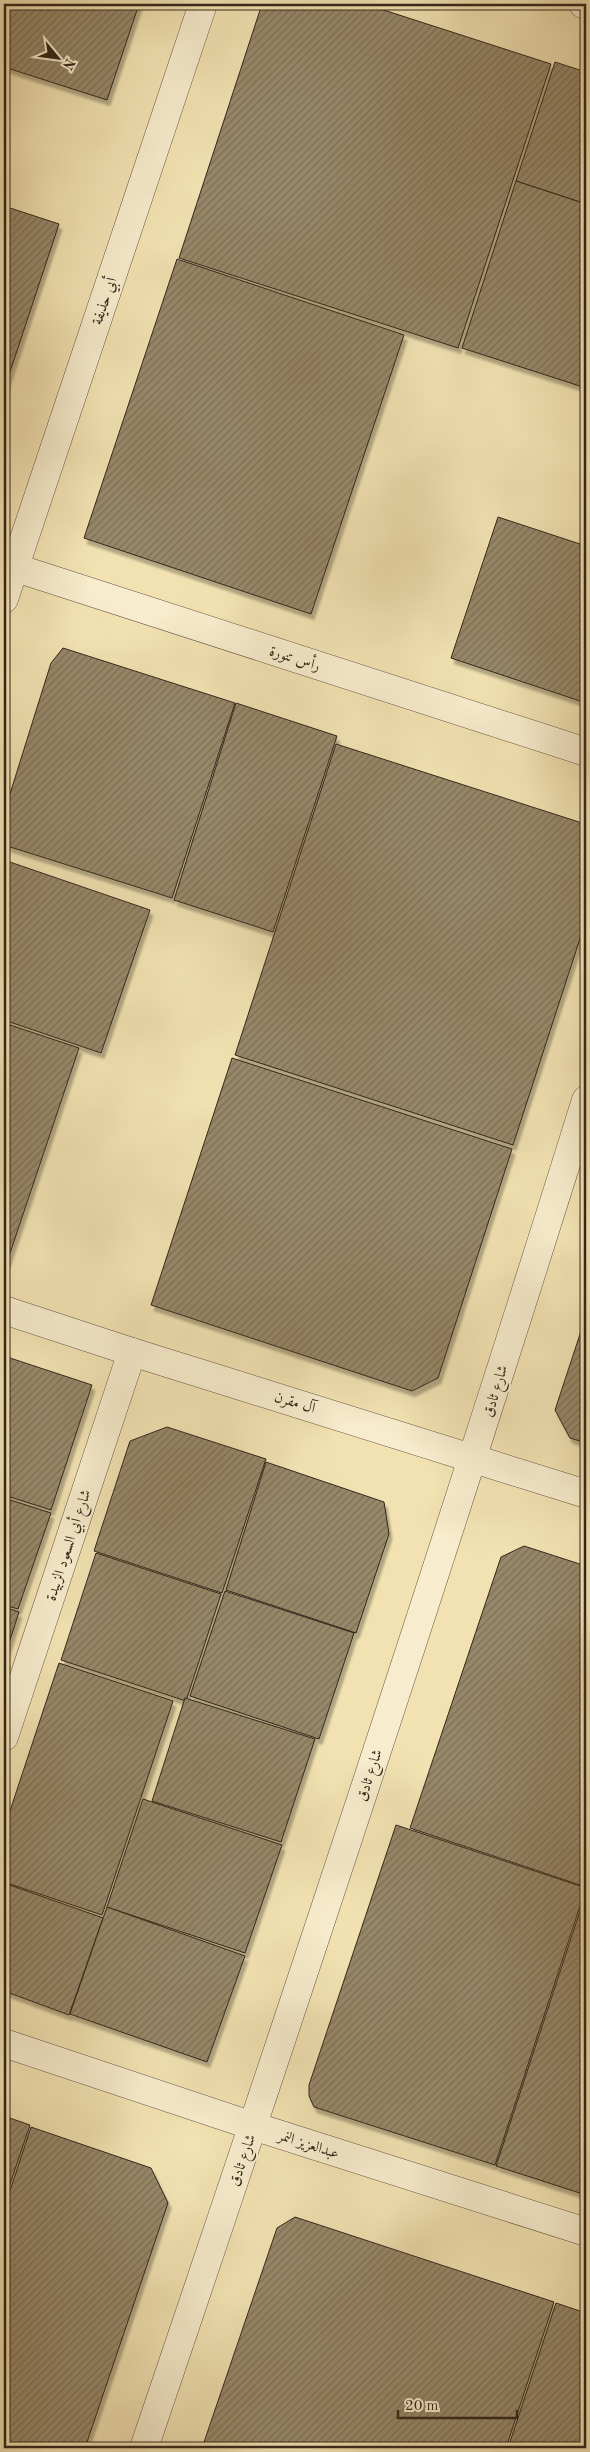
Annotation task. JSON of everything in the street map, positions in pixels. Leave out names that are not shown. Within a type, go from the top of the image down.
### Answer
[{"type":"street","name":"أبي حذيفة","points":[[4,599],[9,566],[203,4]]},
{"type":"street","points":[[582,4],[586,5]]},
{"type":"street","name":"رأس تنورة","points":[[9,566],[586,752]]},
{"type":"street","name":"شارع ثادق","points":[[144,2448],[254,2126],[474,1458],[586,1100]]},
{"type":"street","name":"آل مقرن","points":[[4,1310],[586,1494]]},
{"type":"street","name":"شارع أبي السعود الزبيدة","points":[[4,1737],[132,1352]]},
{"type":"street","name":"عبدالعزيز النمر","points":[[4,2043],[254,2126],[586,2232]]},
{"type":"building","points":[[4,4],[139,4],[107,100],[4,67]]},
{"type":"building","points":[[262,4],[365,4],[551,64],[458,348],[179,258]]},
{"type":"building","points":[[555,62],[586,72],[586,204],[516,181]]},
{"type":"building","points":[[516,181],[586,204],[586,388],[462,348]]},
{"type":"building","points":[[4,206],[59,224],[4,390]]},
{"type":"building","points":[[177,259],[404,335],[311,614],[84,538]]},
{"type":"building","points":[[498,517],[586,546],[586,703],[451,658]]},
{"type":"building","points":[[63,648],[235,703],[172,898],[4,845],[4,813],[51,663]]},
{"type":"building","points":[[236,703],[337,736],[273,932],[174,900]]},
{"type":"building","points":[[336,744],[579,822],[586,838],[586,920],[513,1145],[235,1055]]},
{"type":"building","points":[[4,860],[150,910],[101,1053],[4,1020]]},
{"type":"building","points":[[4,1023],[79,1048],[7,1262],[4,1261]]},
{"type":"building","points":[[232,1058],[512,1149],[438,1378],[412,1391],[151,1305]]},
{"type":"building","points":[[586,1316],[586,1443],[570,1438],[555,1410]]},
{"type":"building","points":[[4,1356],[92,1385],[51,1510],[4,1495]]},
{"type":"building","points":[[167,1427],[266,1459],[222,1593],[94,1551],[130,1441]]},
{"type":"building","points":[[266,1462],[384,1502],[389,1534],[356,1633],[226,1590]]},
{"type":"building","points":[[4,1498],[51,1513],[18,1609],[4,1605]]},
{"type":"building","points":[[524,1546],[586,1566],[586,1887],[410,1828],[501,1557]]},
{"type":"building","points":[[96,1553],[221,1594],[186,1701],[61,1660]]},
{"type":"building","points":[[225,1591],[354,1633],[319,1739],[190,1696]]},
{"type":"building","points":[[4,1607],[19,1612],[4,1659]]},
{"type":"building","points":[[59,1663],[173,1701],[102,1915],[4,1882],[4,1829]]},
{"type":"building","points":[[185,1698],[315,1739],[281,1842],[152,1801]]},
{"type":"building","points":[[143,1799],[282,1845],[245,1953],[107,1907]]},
{"type":"building","points":[[396,1825],[586,1888],[495,2165],[314,2107],[309,2096],[309,2085]]},
{"type":"building","points":[[4,1883],[103,1918],[69,2015],[4,1991]]},
{"type":"building","points":[[586,1893],[586,2195],[496,2166]]},
{"type":"building","points":[[107,1907],[245,1956],[207,2062],[70,2014]]},
{"type":"building","points":[[4,2116],[30,2125],[4,2202]]},
{"type":"building","points":[[31,2127],[151,2168],[168,2203],[85,2448],[14,2448],[4,2445],[4,2209]]},
{"type":"building","points":[[295,2217],[554,2302],[506,2448],[202,2448],[277,2228]]},
{"type":"building","points":[[556,2303],[586,2313],[586,2448],[508,2448]]}]
